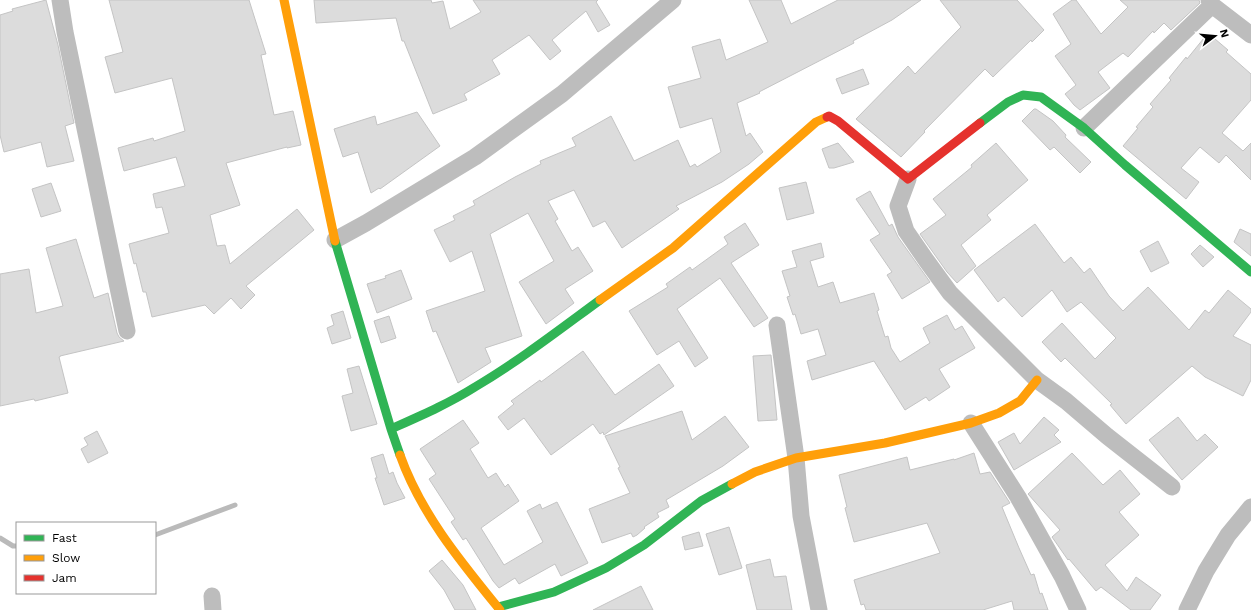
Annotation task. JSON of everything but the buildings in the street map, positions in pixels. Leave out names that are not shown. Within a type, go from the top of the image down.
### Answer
[{"type":"street","points":[[60,0],[65,32],[126,331]]},
{"type":"street","points":[[284,0],[335,240],[391,429],[408,477],[429,515],[458,558],[499,608],[554,592],[606,568],[644,545],[701,501],[755,472],[796,458],[885,443],[971,423],[999,413],[1020,401],[1037,380]]},
{"type":"street","points":[[335,240],[475,157],[562,94],[673,0]]},
{"type":"street","points":[[1084,128],[1211,3],[1251,35]]},
{"type":"street","points":[[1172,487],[1106,436],[1066,401],[1037,380],[950,293],[906,231],[898,206],[908,179],[969,131],[1008,102],[1023,95],[1041,97],[1084,128],[1124,165],[1251,272]]},
{"type":"street","points":[[391,429],[440,407],[476,387],[533,349],[600,299],[673,248],[816,122],[830,116],[908,179]]},
{"type":"street","points":[[777,326],[796,458],[801,516],[819,610]]},
{"type":"street","points":[[971,423],[1018,497],[1062,576],[1078,610]]},
{"type":"street","points":[[1187,610],[1206,571],[1228,535],[1251,507]]},
{"type":"waterway","points":[[156,535],[235,505]]},
{"type":"waterway","points":[[0,538],[13,546],[16,546]]},
{"type":"traffic: fast","points":[[980,123],[1008,102],[1023,95],[1041,97],[1084,128],[1125,165],[1251,272]]},
{"type":"traffic: fast","points":[[335,241],[400,455]]},
{"type":"traffic: fast","points":[[391,429],[444,404],[491,377],[539,345],[600,300]]},
{"type":"traffic: fast","points":[[498,607],[554,592],[606,568],[644,545],[701,501],[732,484]]},
{"type":"traffic: slow","points":[[284,0],[335,241]]},
{"type":"traffic: slow","points":[[600,300],[673,248],[816,122],[827,117]]},
{"type":"traffic: slow","points":[[732,484],[755,472],[796,458],[885,443],[971,423],[999,413],[1020,401],[1037,380]]},
{"type":"traffic: slow","points":[[400,455],[419,497],[443,537],[500,610]]},
{"type":"traffic: jam","points":[[827,117],[829,116],[838,121],[908,179],[980,123]]}]
